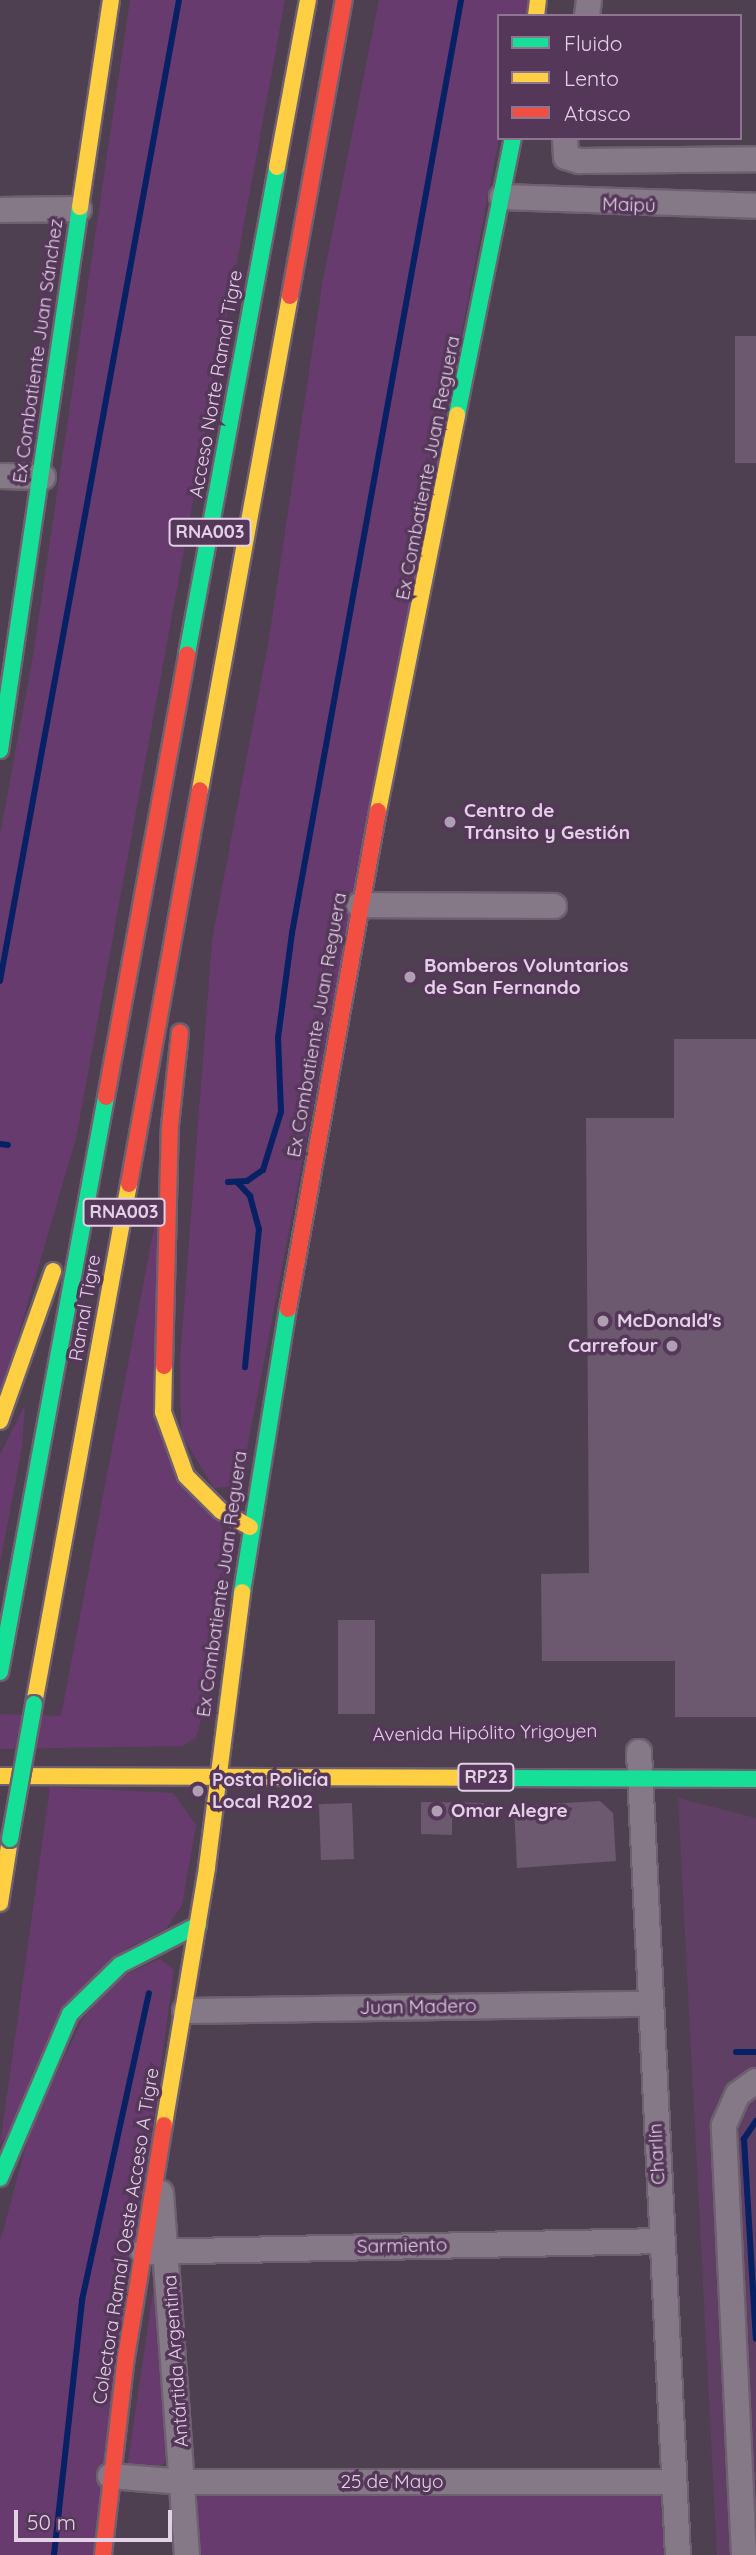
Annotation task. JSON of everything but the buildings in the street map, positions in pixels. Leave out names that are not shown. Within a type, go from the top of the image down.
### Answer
[{"type":"main road","name":"Ex Combatiente Juan Sánchez","points":[[0,750],[43,477],[79,209],[111,0]]},
{"type":"main road","name":"Acceso Norte Ramal Tigre","points":[[112,1064],[308,0]]},
{"type":"main road","name":"RNA003","points":[[214,721],[344,0]]},
{"type":"main road","name":"Ex Combatiente Juan Reguera","points":[[198,1925],[250,1527],[359,905],[513,140]]},
{"type":"main road","points":[[198,909],[214,721]]},
{"type":"main road","name":"Ramal Tigre","points":[[0,1903],[214,721]]},
{"type":"main road","points":[[183,1012],[170,1126],[163,1412],[186,1476],[221,1511],[250,1527]]},
{"type":"main road","points":[[0,1421],[28,1351],[112,1064]]},
{"type":"main road","name":"Ramal Tigre","points":[[0,1671],[112,1064]]},
{"type":"main road","name":"RP23","points":[[216,1774],[271,1757]]},
{"type":"main road","name":"RP23","points":[[0,1776],[216,1774],[288,1781],[639,1758],[756,1779]]},
{"type":"main road","points":[[0,2178],[70,2014],[120,1965],[198,1925]]},
{"type":"main road","name":"Colectora Ramal Oeste Acceso A Tigre","points":[[103,2555],[110,2476],[143,2252],[198,1925]]},
{"type":"street","points":[[565,148],[756,159]]},
{"type":"street","name":"Maipú","points":[[502,197],[756,206]]},
{"type":"street","points":[[0,210],[79,209]]},
{"type":"street","points":[[0,477],[43,477]]},
{"type":"street","points":[[359,905],[554,906]]},
{"type":"street","name":"Charlín","points":[[639,1758],[678,2555]]},
{"type":"street","name":"Juan Madero","points":[[185,2011],[650,2004]]},
{"type":"street","points":[[744,2555],[724,2125],[738,2094],[756,2081]]},
{"type":"street","name":"Antártida Argentina","points":[[157,2168],[169,2250],[187,2555]]},
{"type":"street","name":"Sarmiento","points":[[143,2252],[662,2241]]},
{"type":"street","name":"25 de Mayo","points":[[110,2476],[184,2482],[674,2482]]},
{"type":"shaded area","points":[[130,0],[285,0],[76,1138],[0,1398],[0,835],[33,656]]},
{"type":"shaded area","points":[[379,0],[531,0],[528,14],[497,14],[499,140],[243,1470],[230,1486],[214,1488],[181,1434],[180,1360],[212,940],[268,645],[323,279]]},
{"type":"shaded area","points":[[166,1165],[157,1398],[233,1550],[196,1738],[182,1746],[0,1749],[0,1714],[61,1716]]},
{"type":"shaded area","points":[[25,1405],[22,1446],[0,1564],[0,1455]]},
{"type":"shaded area","points":[[50,1787],[173,1793],[196,1825],[182,1905],[166,1929],[128,1948],[0,2145]]},
{"type":"shaded area","points":[[678,1798],[756,1818],[756,2555],[717,2555]]},
{"type":"shaded area","points":[[160,1959],[174,1970],[93,2555],[0,2555],[0,2242],[31,2127],[82,2020],[114,1980]]},
{"type":"shaded area","points":[[155,2279],[169,2457],[160,2468],[140,2468],[128,2462]]},
{"type":"shaded area","points":[[195,2491],[656,2493],[665,2501],[668,2555],[197,2555]]},
{"type":"waterway","points":[[0,981],[179,0]]},
{"type":"waterway","points":[[228,1182],[247,1181],[263,1170],[281,1112],[278,1038],[292,933],[461,0]]},
{"type":"waterway","points":[[0,1144],[8,1145]]},
{"type":"waterway","points":[[238,1183],[250,1196],[259,1229],[245,1367]]},
{"type":"waterway","points":[[54,2555],[82,2300],[149,1993]]},
{"type":"waterway","points":[[736,2052],[756,2052]]},
{"type":"waterway","points":[[756,2121],[744,2139],[756,2339]]},
{"type":"traffic: fast","points":[[457,415],[513,140]]},
{"type":"traffic: fast","points":[[187,654],[277,167]]},
{"type":"traffic: fast","points":[[0,750],[80,207]]},
{"type":"traffic: fast","points":[[0,1672],[106,1097]]},
{"type":"traffic: fast","points":[[242,1592],[288,1309]]},
{"type":"traffic: fast","points":[[10,1839],[34,1704]]},
{"type":"traffic: fast","points":[[473,1778],[756,1779]]},
{"type":"traffic: fast","points":[[0,2178],[70,2014],[120,1965],[198,1925]]},
{"type":"traffic: slow","points":[[80,207],[111,0]]},
{"type":"traffic: slow","points":[[277,167],[308,0]]},
{"type":"traffic: slow","points":[[536,14],[538,0]]},
{"type":"traffic: slow","points":[[200,790],[290,296]]},
{"type":"traffic: slow","points":[[378,811],[457,415]]},
{"type":"traffic: slow","points":[[34,1704],[129,1184]]},
{"type":"traffic: slow","points":[[0,1421],[53,1271]]},
{"type":"traffic: slow","points":[[164,1366],[163,1412],[186,1476],[221,1511],[250,1527]]},
{"type":"traffic: slow","points":[[164,2125],[207,1867],[242,1592]]},
{"type":"traffic: slow","points":[[0,1776],[473,1778]]},
{"type":"traffic: slow","points":[[0,1903],[10,1839]]},
{"type":"traffic: jam","points":[[290,296],[344,0]]},
{"type":"traffic: jam","points":[[106,1097],[187,654]]},
{"type":"traffic: jam","points":[[129,1184],[200,790]]},
{"type":"traffic: jam","points":[[288,1309],[378,811]]},
{"type":"traffic: jam","points":[[164,1366],[170,1126],[180,1033]]},
{"type":"traffic: jam","points":[[103,2555],[126,2357],[164,2125]]},
{"type":"place","name":"Centro de Tránsito y Gestión","points":[[450,822]]},
{"type":"place","name":"Bomberos Voluntarios de San Fernando","points":[[410,977]]},
{"type":"place","name":"McDonald's","points":[[603,1321]]},
{"type":"place","name":"Carrefour","points":[[672,1346]]},
{"type":"place","name":"Posta Policía Local R202","points":[[198,1791]]},
{"type":"place","name":"Omar Alegre","points":[[437,1811]]}]
